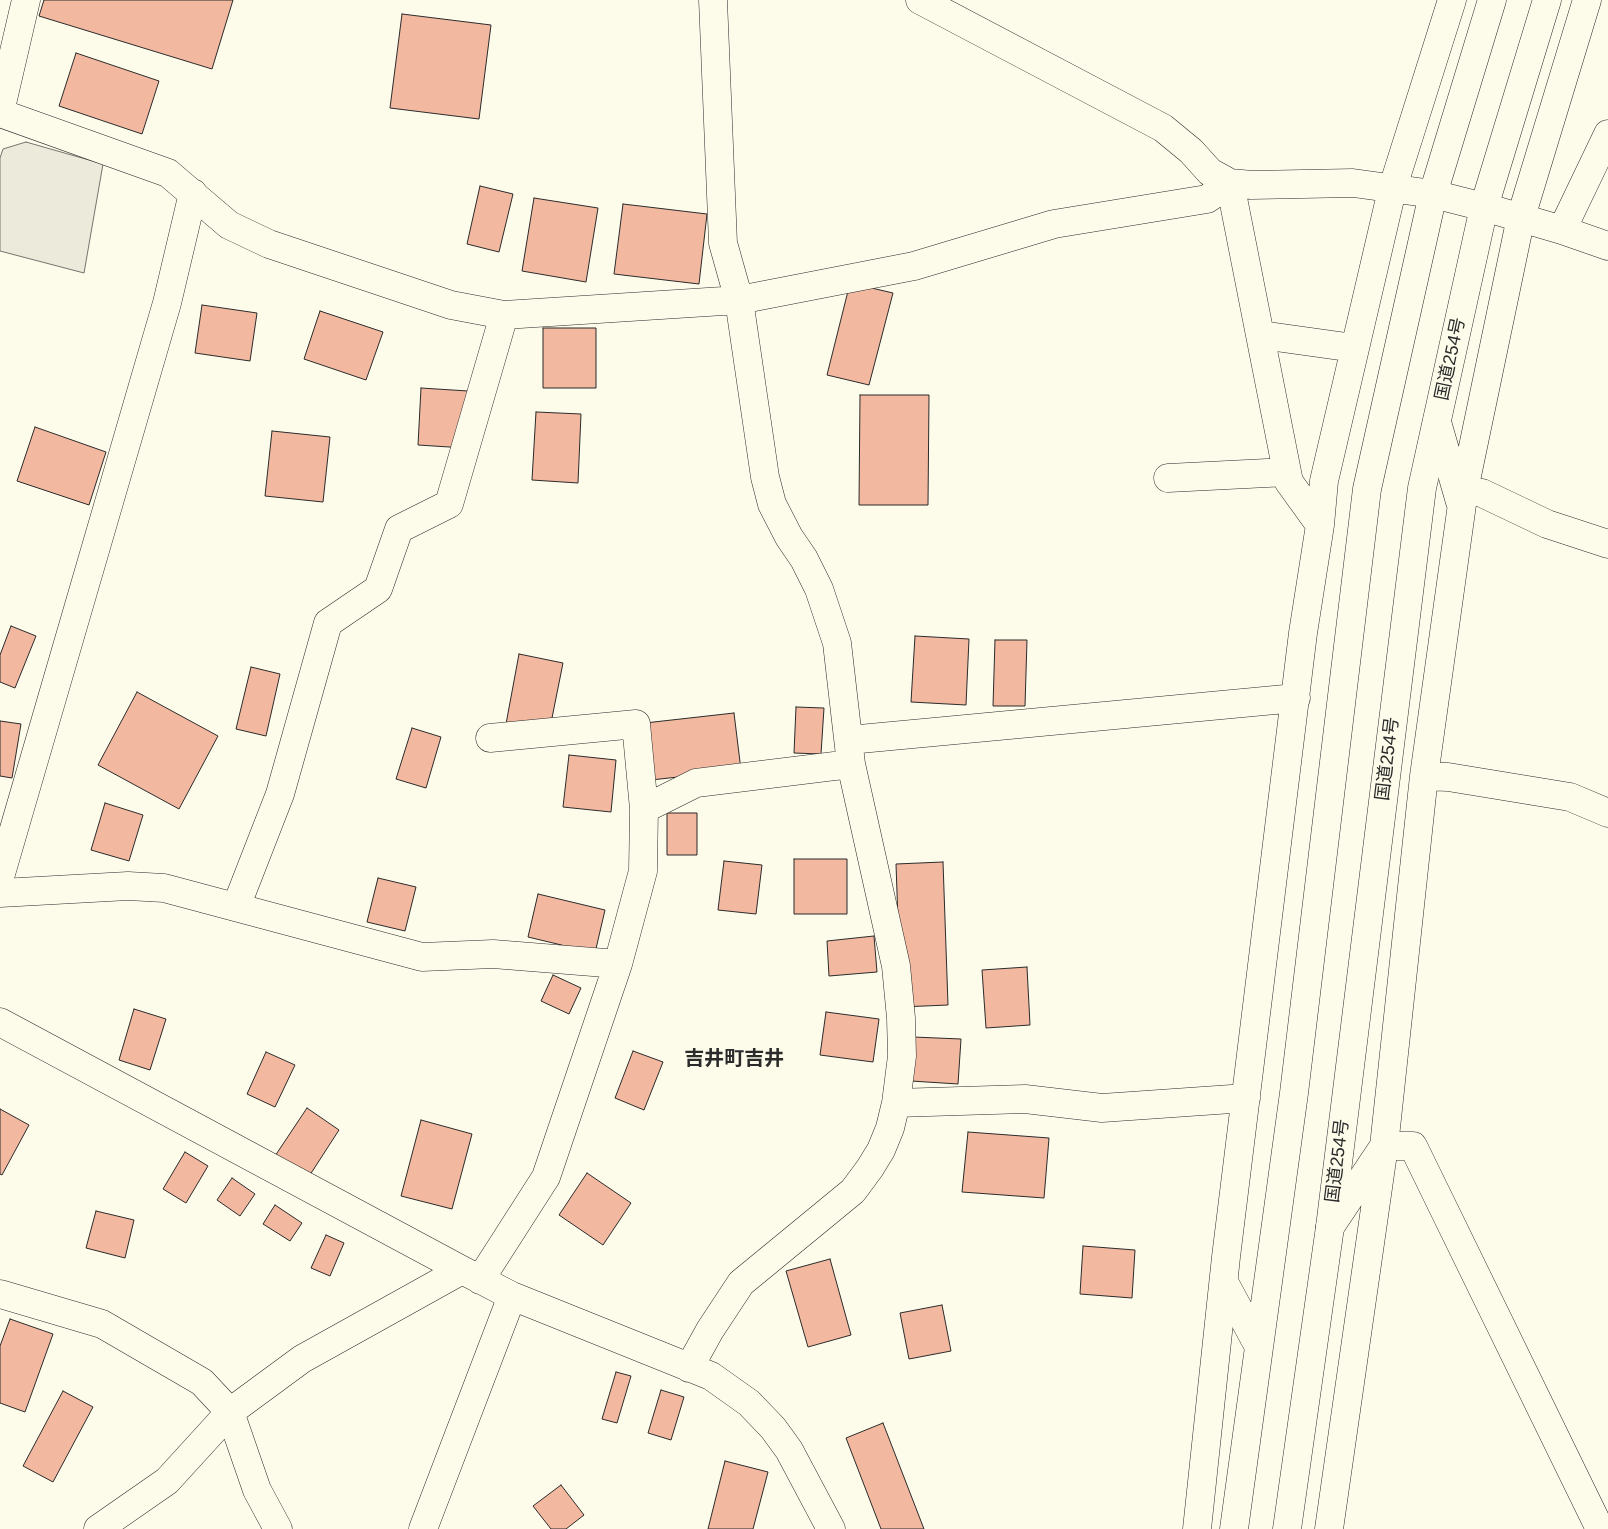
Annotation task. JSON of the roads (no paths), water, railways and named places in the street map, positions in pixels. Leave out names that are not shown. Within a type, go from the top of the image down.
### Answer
[{"type":"main road","points":[[26,0],[0,113],[168,173],[228,225],[268,244],[451,305],[504,315],[739,300],[914,266],[1054,224],[1207,199],[1230,183]]},
{"type":"main road","points":[[689,1368],[710,1330],[740,1283],[853,1191],[870,1168],[881,1150],[890,1128],[896,1103],[902,1056],[901,1018],[896,966],[850,752],[836,643],[819,589],[772,504],[765,477],[739,300],[723,243],[713,0]]},
{"type":"main road","points":[[922,0],[1163,128],[1191,151],[1210,172],[1230,183],[1252,185],[1353,183],[1392,190],[1433,194],[1521,217],[1608,246]]},
{"type":"main road","points":[[1197,1529],[1246,1098],[1303,633],[1320,525],[1324,481],[1392,190],[1452,0]]},
{"type":"main road","points":[[1234,1529],[1295,1083],[1367,489],[1433,194],[1492,0]]},
{"type":"main road","name":"国道254号","points":[[1287,1529],[1330,1226],[1422,488],[1484,207],[1547,0]]},
{"type":"main road","points":[[1329,1529],[1384,1146],[1424,776],[1463,499],[1521,217],[1587,0]]},
{"type":"main road","points":[[1562,230],[1608,134]]},
{"type":"main road","points":[[1230,183],[1288,477],[1320,525]]},
{"type":"main road","points":[[0,877],[167,303],[193,193]]},
{"type":"main road","points":[[236,907],[280,794],[328,623],[378,589],[399,529],[449,504],[504,315]]},
{"type":"main road","points":[[1261,335],[1354,348]]},
{"type":"main road","points":[[1437,422],[1463,499]]},
{"type":"main road","points":[[1168,478],[1288,477],[1324,481]]},
{"type":"main road","points":[[1463,499],[1482,493],[1547,524],[1608,544]]},
{"type":"main road","points":[[644,808],[696,783],[850,752],[1296,698]]},
{"type":"main road","points":[[98,1529],[167,1481],[230,1412],[302,1359],[471,1275],[546,1177],[618,964],[643,871],[644,808],[636,724],[490,738]]},
{"type":"main road","points":[[1424,776],[1448,777],[1570,797],[1608,813]]},
{"type":"main road","points":[[0,893],[128,886],[164,888],[422,957],[494,954],[618,964]]},
{"type":"main road","points":[[0,1022],[512,1296],[711,1376],[749,1403],[773,1428],[789,1450],[831,1529]]},
{"type":"main road","points":[[896,1103],[1025,1099],[1102,1108],[1246,1098]]},
{"type":"main road","points":[[1330,1226],[1384,1146]]},
{"type":"main road","points":[[1384,1146],[1413,1146],[1600,1529]]},
{"type":"main road","points":[[1224,1282],[1259,1347]]},
{"type":"main road","points":[[0,1294],[102,1324],[202,1382],[230,1412],[257,1490],[278,1529]]},
{"type":"main road","points":[[423,1529],[512,1296]]},
{"type":"district","name":"吉井町吉井","points":[[734,1059]]}]
